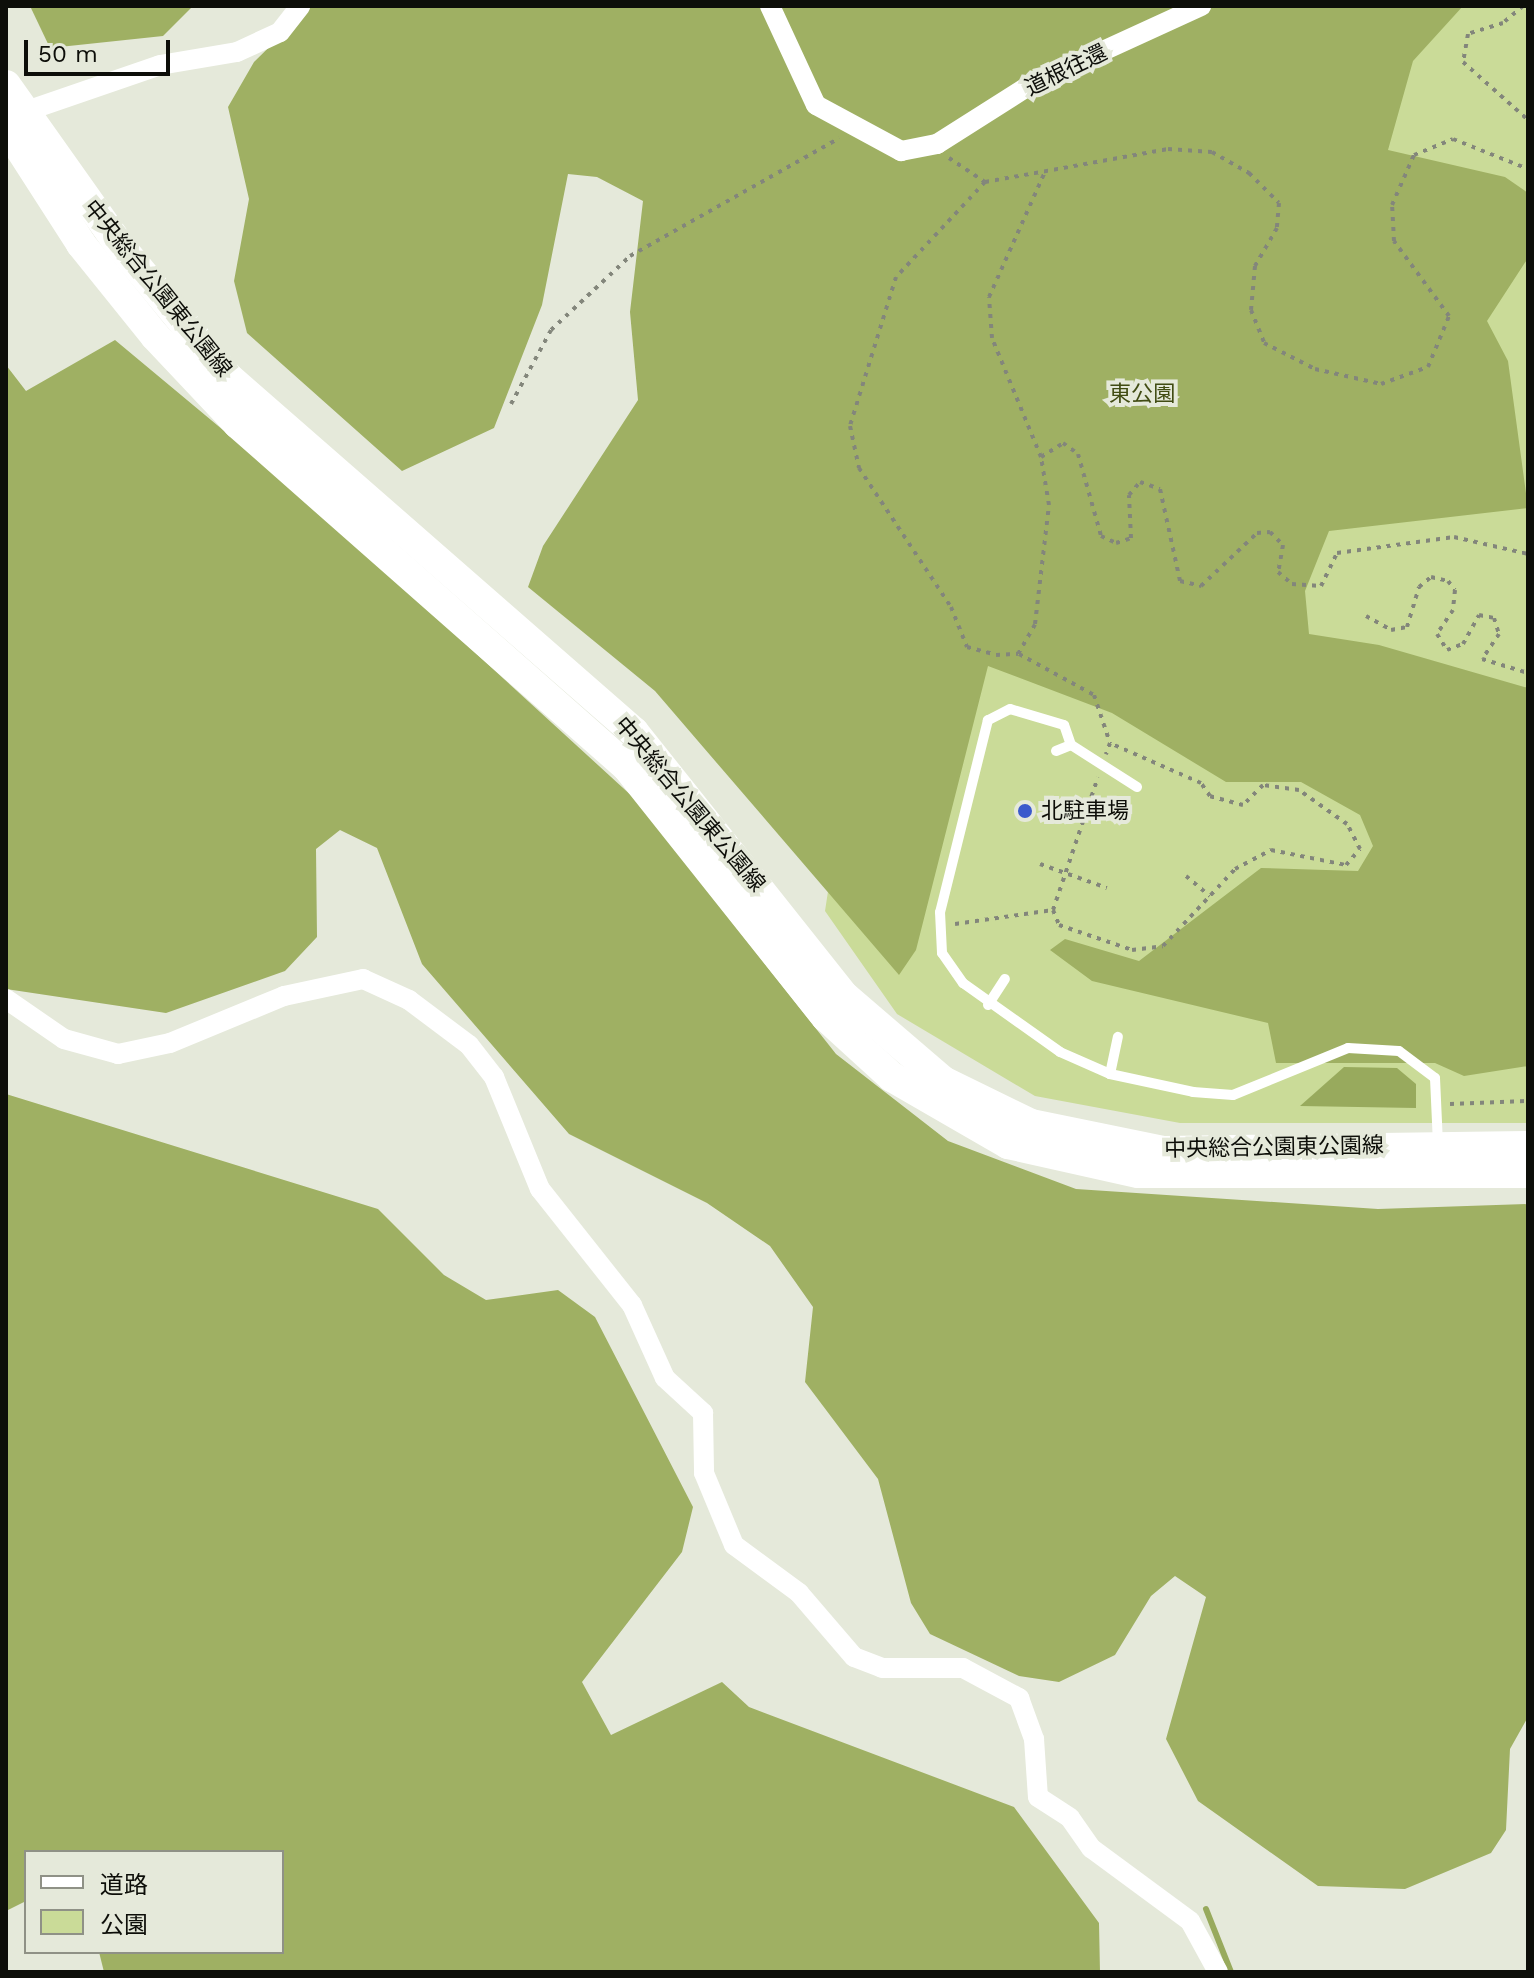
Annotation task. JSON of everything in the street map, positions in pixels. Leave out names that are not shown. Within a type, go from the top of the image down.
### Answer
[{"type":"street","points":[[6,118],[117,79],[237,52],[280,32],[300,6]]},
{"type":"street","points":[[770,6],[816,105],[851,130],[901,151],[937,144]]},
{"type":"street","name":"道根往還","points":[[937,144],[1033,83],[1201,6]]},
{"type":"street","name":"中央総合公園東公園線","points":[[6,85],[120,246],[229,378],[634,732],[844,996],[943,1081],[1031,1124],[1164,1151],[1438,1159],[1516,1145]]},
{"type":"street","points":[[6,127],[81,244],[155,336],[238,424],[627,767],[826,1017],[892,1077],[955,1120],[1067,1161],[1138,1173],[1438,1159],[1528,1173]]},
{"type":"street","points":[[6,999],[64,1039],[118,1054],[170,1043],[284,996],[363,979],[409,1000],[469,1045],[494,1077],[540,1189],[632,1305],[665,1378],[703,1413],[704,1473],[734,1545],[799,1593],[854,1657],[882,1668],[963,1668],[1019,1698],[1034,1739],[1038,1797],[1070,1818],[1091,1848],[1190,1921],[1218,1972]]},
{"type":"lane","points":[[1137,787],[1071,745],[1064,725],[1010,709],[988,720],[940,926],[942,953],[988,1005],[1049,1046],[1110,1074],[1233,1095],[1348,1048],[1399,1051],[1435,1078],[1439,1104],[1438,1159]]},
{"type":"lane","points":[[1056,751],[1071,745]]},
{"type":"lane","points":[[988,1005],[1005,979]]},
{"type":"lane","points":[[1110,1074],[1118,1037]]},
{"type":"path","points":[[1523,6],[1503,23],[1468,34],[1463,62],[1528,120]]},
{"type":"path","points":[[511,404],[551,330],[630,256],[851,130]]},
{"type":"path","points":[[937,144],[958,168],[985,182],[1044,174],[1168,149],[1212,152],[1249,173],[1279,203],[1277,228],[1255,266],[1251,310],[1264,343],[1315,369],[1381,384],[1428,367],[1449,316],[1394,241],[1392,205],[1414,155],[1453,139],[1528,169]]},
{"type":"path","points":[[1018,654],[1035,624],[1047,520],[1041,457],[1008,387],[989,297],[1044,174]]},
{"type":"path","points":[[985,182],[896,277],[850,426],[859,468],[951,607],[967,647],[1018,654],[1094,695],[1110,743],[1053,910],[1059,925],[1132,950],[1163,946],[1235,869],[1271,850],[1346,865],[1360,849],[1347,824],[1299,790],[1263,785],[1243,805],[1210,796],[1201,783],[1110,743]]},
{"type":"path","points":[[1041,457],[1063,443],[1078,454],[1101,536],[1116,543],[1131,538],[1129,495],[1140,482],[1160,489],[1180,581],[1201,586],[1257,533],[1270,532],[1283,545],[1278,572],[1292,584],[1321,586],[1337,553],[1454,537],[1528,554]]},
{"type":"path","points":[[1366,616],[1391,630],[1407,627],[1419,587],[1431,577],[1448,581],[1455,590],[1453,610],[1437,634],[1447,650],[1463,644],[1479,615],[1494,618],[1499,634],[1482,659],[1528,673]]},
{"type":"path","points":[[1040,864],[1107,888]]},
{"type":"path","points":[[1186,876],[1210,896]]},
{"type":"path","points":[[940,926],[1053,910]]},
{"type":"path","points":[[1439,1104],[1528,1101]]},
{"type":"green space","points":[[30,6],[193,6],[163,36],[50,48]]},
{"type":"green space","name":"東公園","points":[[311,6],[1463,6],[1413,61],[1388,150],[1505,177],[1528,193],[1528,258],[1487,321],[1508,361],[1528,508],[1329,531],[1305,591],[1309,634],[1379,645],[1528,688],[1528,1066],[1464,1076],[1435,1063],[1276,1063],[1268,1023],[1092,981],[1050,950],[1065,939],[1139,961],[1261,868],[1358,871],[1373,846],[1360,815],[1301,782],[1226,782],[1112,713],[988,666],[916,950],[899,975],[655,691],[528,587],[543,546],[638,400],[630,312],[643,201],[597,177],[568,174],[542,305],[494,428],[402,471],[247,333],[234,281],[249,199],[228,107],[254,62]]},
{"type":"green space","name":"東公園","points":[[659,6],[1528,6],[1528,1123],[1180,1123],[1035,1096],[897,1014],[825,911],[854,722]]},
{"type":"green space","points":[[115,340],[318,509],[634,798],[836,1054],[948,1141],[1076,1189],[1378,1209],[1528,1204],[1528,1717],[1510,1749],[1506,1830],[1491,1853],[1405,1889],[1318,1886],[1198,1801],[1166,1739],[1206,1597],[1175,1576],[1151,1596],[1115,1655],[1059,1682],[1019,1676],[930,1634],[911,1603],[878,1479],[805,1382],[813,1307],[770,1246],[707,1203],[569,1134],[422,964],[377,848],[340,830],[316,849],[317,937],[285,971],[166,1013],[6,989],[6,365],[26,391]]},
{"type":"green space","points":[[6,1094],[378,1209],[444,1275],[486,1300],[558,1290],[595,1317],[693,1507],[682,1552],[582,1682],[611,1735],[722,1682],[749,1707],[1014,1807],[1099,1923],[1100,1972],[104,1972],[100,1954],[284,1954],[284,1850],[24,1850],[24,1902],[6,1911]]},
{"type":"shaded area","points":[[1344,1067],[1397,1068],[1416,1084],[1416,1108],[1300,1106]]},
{"type":"waterway","points":[[1206,1909],[1231,1972]]},
{"type":"place","name":"北駐車場","points":[[1025,811]]}]
